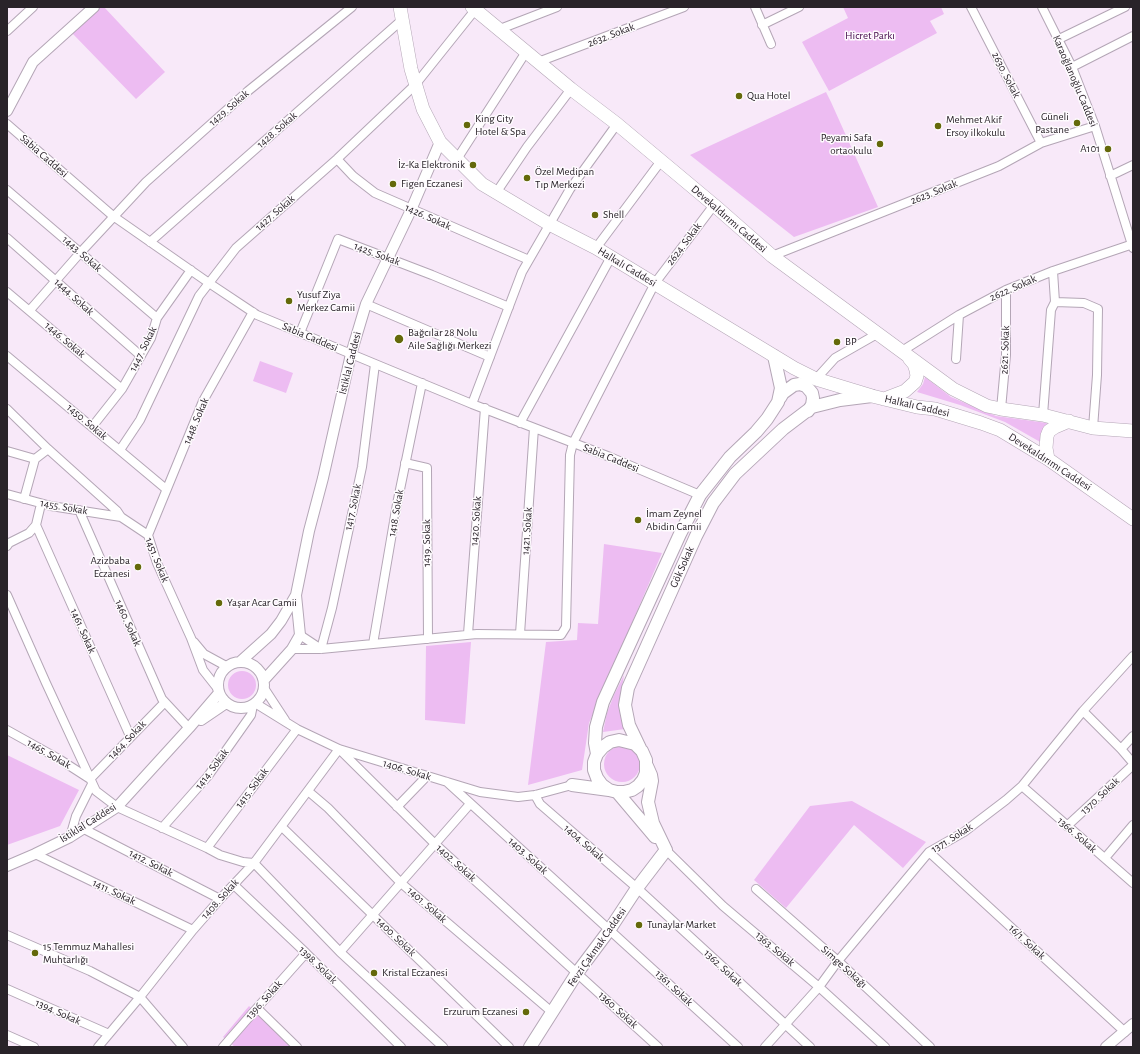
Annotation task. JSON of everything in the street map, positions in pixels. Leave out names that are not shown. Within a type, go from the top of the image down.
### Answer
[{"type":"main road","name":"Devekaldırımı Caddesi","points":[[474,8],[571,89],[662,161],[772,256],[953,389],[987,406],[1000,409]]},
{"type":"main road","name":"Halkalı Caddesi","points":[[402,13],[411,69],[423,109],[440,142],[482,184],[549,224],[596,248],[774,356],[816,379],[878,397],[961,416]]},
{"type":"main road","points":[[878,397],[905,391],[915,382],[917,376],[914,364],[904,353]]},
{"type":"main road","points":[[774,356],[780,379],[780,398]]},
{"type":"main road","points":[[780,398],[783,393],[794,385],[800,384],[806,386],[812,393],[813,398],[812,404],[808,410]]},
{"type":"main road","name":"Gök Sokak","points":[[642,751],[629,725],[625,705],[628,688],[696,536],[713,503],[735,474],[783,428],[808,410],[840,400],[878,397]]},
{"type":"main road","name":"Gök Sokak","points":[[666,850],[614,791],[602,785],[597,778],[594,770],[596,758],[596,727],[603,702],[680,534],[700,495],[730,457],[767,420],[780,398]]},
{"type":"main road","points":[[1000,409],[1043,415],[1093,428],[1133,429]]},
{"type":"main road","name":"Devekaldırımı Caddesi","points":[[961,416],[1000,430],[1048,459],[1133,519]]},
{"type":"main road","points":[[1048,459],[1046,448],[1047,436],[1055,427],[1069,422]]},
{"type":"main road","points":[[650,602],[664,608]]},
{"type":"main road","points":[[572,785],[583,779],[603,747],[610,742],[619,740],[635,744],[642,751],[651,775],[652,781],[648,802],[653,823],[666,850]]},
{"type":"main road","points":[[572,785],[624,792],[632,790],[643,780],[647,765]]},
{"type":"main road","name":"Fevzi Çakmak Caddesi","points":[[530,1047],[577,973],[610,929],[637,888],[666,850]]},
{"type":"street","points":[[7,31],[34,7]]},
{"type":"street","points":[[7,111],[33,62],[94,7]]},
{"type":"street","name":"1429. Sokak","points":[[30,310],[80,252],[146,182],[248,91],[352,7]]},
{"type":"street","points":[[500,30],[558,7]]},
{"type":"street","name":"2632. Sokak","points":[[538,62],[684,7]]},
{"type":"street","points":[[755,7],[771,44]]},
{"type":"street","points":[[762,25],[799,7]]},
{"type":"street","name":"2630. Sokak","points":[[971,7],[1041,144]]},
{"type":"street","name":"Karaoğlanoğlu Caddesi","points":[[1042,7],[1072,67],[1095,126],[1133,246]]},
{"type":"street","points":[[1059,39],[1124,7]]},
{"type":"street","name":"1427. Sokak","points":[[120,450],[140,420],[199,296],[236,248],[337,159],[415,85],[474,8]]},
{"type":"street","name":"1428. Sokak","points":[[150,242],[402,13]]},
{"type":"street","points":[[1072,67],[1133,36]]},
{"type":"street","points":[[457,159],[526,52]]},
{"type":"street","points":[[496,193],[527,147],[571,89]]},
{"type":"street","name":"Sabia Caddesi","points":[[7,124],[113,216],[257,315],[472,404],[610,457],[700,495]]},
{"type":"street","points":[[472,404],[522,272],[570,189],[616,124]]},
{"type":"street","name":"2623. Sokak","points":[[772,256],[999,166],[1041,144],[1095,126]]},
{"type":"street","name":"İstiklal Caddesi","points":[[300,635],[296,595],[309,531],[323,478],[351,354],[366,304],[411,210],[440,142]]},
{"type":"street","name":"1426. Sokak","points":[[337,159],[353,176],[375,193],[411,210],[529,260]]},
{"type":"street","points":[[596,248],[662,161]]},
{"type":"street","points":[[1110,176],[1133,166]]},
{"type":"street","name":"1443. Sokak","points":[[7,190],[157,318]]},
{"type":"street","name":"2624. Sokak","points":[[520,634],[561,635],[566,627],[570,455],[573,443],[655,283],[714,205]]},
{"type":"street","name":"1444. Sokak","points":[[7,238],[141,356]]},
{"type":"street","name":"1425. Sokak","points":[[300,332],[338,240],[388,258],[509,307]]},
{"type":"street","name":"2622. Sokak","points":[[904,353],[959,315],[1006,290],[1054,271],[1133,246]]},
{"type":"street","points":[[520,422],[611,257]]},
{"type":"street","name":"1447. Sokak","points":[[92,427],[122,389],[150,338],[157,318],[191,270]]},
{"type":"street","points":[[1043,415],[1051,310],[1055,302],[1054,271]]},
{"type":"street","name":"2621. Sokak","points":[[1000,409],[1006,355],[1006,290]]},
{"type":"street","name":"1446. Sokak","points":[[7,292],[122,389]]},
{"type":"street","points":[[1055,302],[1084,303],[1098,309],[1097,375],[1093,428]]},
{"type":"street","points":[[366,304],[490,357]]},
{"type":"street","name":"1448. Sokak","points":[[148,534],[203,401],[252,312]]},
{"type":"street","points":[[956,359],[959,315]]},
{"type":"street","points":[[816,379],[835,358],[877,334]]},
{"type":"street","name":"1450. Sokak","points":[[7,356],[166,489]]},
{"type":"street","name":"1417. Sokak","points":[[321,649],[332,608],[362,467],[375,364]]},
{"type":"street","name":"1418. Sokak","points":[[373,644],[405,463],[422,383]]},
{"type":"street","name":"1420. Sokak","points":[[468,634],[484,408]]},
{"type":"street","name":"1451. Sokak","points":[[7,409],[122,517],[148,534],[157,563],[191,638],[203,670],[218,691]]},
{"type":"street","name":"1421. Sokak","points":[[520,634],[534,428]]},
{"type":"street","points":[[24,499],[35,459],[48,449]]},
{"type":"street","points":[[7,451],[35,459]]},
{"type":"street","name":"1419. Sokak","points":[[405,463],[427,468],[428,639]]},
{"type":"street","name":"1455. Sokak","points":[[7,494],[41,504],[122,517]]},
{"type":"street","points":[[8,544],[29,533],[36,525],[41,504]]},
{"type":"street","name":"1460. Sokak","points":[[79,510],[162,699],[189,728]]},
{"type":"street","name":"1461. Sokak","points":[[36,525],[130,736]]},
{"type":"street","points":[[7,594],[96,791],[117,807],[220,855],[243,862],[254,863],[340,952],[442,1047]]},
{"type":"street","name":"İstiklal Caddesi","points":[[241,661],[271,634],[281,621],[296,595]]},
{"type":"street","points":[[292,649],[321,649],[468,634],[520,634]]},
{"type":"street","points":[[264,684],[292,649],[300,635],[321,649]]},
{"type":"street","points":[[191,638],[204,654],[226,666]]},
{"type":"street","name":"1371. Sokak","points":[[765,1047],[819,987],[838,961],[929,852],[964,832],[1022,786],[1083,711],[1133,656]]},
{"type":"street","points":[[241,661],[249,663],[261,672],[264,684],[262,695],[254,704],[246,708],[239,708],[226,703],[218,691],[219,676],[226,666],[241,661]]},
{"type":"street","name":"1406. Sokak","points":[[264,684],[285,721]]},
{"type":"street","name":"İstiklal Caddesi","points":[[7,866],[70,837],[117,807],[189,728],[218,691]]},
{"type":"street","name":"1464. Sokak","points":[[70,837],[76,816],[91,781],[130,736],[165,702]]},
{"type":"street","name":"İstiklal Caddesi","points":[[189,728],[226,703]]},
{"type":"street","name":"1406. Sokak","points":[[254,704],[297,729],[339,749],[480,792],[518,797],[535,795]]},
{"type":"street","name":"1414. Sokak","points":[[162,828],[208,776],[251,715],[254,704]]},
{"type":"street","points":[[1083,711],[1121,749],[1133,764]]},
{"type":"street","name":"1415. Sokak","points":[[207,848],[297,729]]},
{"type":"street","name":"1465. Sokak","points":[[7,730],[59,759],[91,781]]},
{"type":"street","points":[[1121,749],[1133,736]]},
{"type":"street","name":"1408. Sokak","points":[[98,1047],[193,930],[254,863],[339,749]]},
{"type":"street","name":"1402. Sokak","points":[[339,749],[435,844],[577,973]]},
{"type":"street","name":"1370. Sokak","points":[[1067,826],[1133,764]]},
{"type":"street","points":[[397,807],[428,776]]},
{"type":"street","name":"1403. Sokak","points":[[447,782],[610,929]]},
{"type":"street","points":[[535,795],[572,785]]},
{"type":"street","name":"1366. Sokak","points":[[1022,786],[1133,883]]},
{"type":"street","name":"1401. Sokak","points":[[308,791],[328,808],[401,883],[552,1013]]},
{"type":"street","name":"1404. Sokak","points":[[535,795],[540,804],[637,888]]},
{"type":"street","points":[[340,952],[470,804]]},
{"type":"street","points":[[1105,858],[1133,825]]},
{"type":"street","name":"1400. Sokak","points":[[282,827],[509,1047]]},
{"type":"street","name":"1412. Sokak","points":[[82,828],[220,899]]},
{"type":"street","name":"1363. Sokak","points":[[666,850],[723,906],[819,987],[885,1047]]},
{"type":"street","name":"16/1. Sokak","points":[[929,852],[1125,1032]]},
{"type":"street","name":"1411. Sokak","points":[[35,854],[193,930]]},
{"type":"street","name":"1398. Sokak","points":[[234,885],[306,953],[401,1047]]},
{"type":"street","name":"1362. Sokak","points":[[637,888],[810,1047]]},
{"type":"street","name":"Simge Sokağı","points":[[756,889],[838,961],[930,1047]]},
{"type":"street","name":"1361. Sokak","points":[[610,929],[738,1047]]},
{"type":"street","points":[[7,935],[90,971],[140,997],[182,1047]]},
{"type":"street","name":"1396. Sokak","points":[[223,1047],[306,953]]},
{"type":"street","name":"1360. Sokak","points":[[577,973],[658,1047]]},
{"type":"street","name":"1394. Sokak","points":[[7,989],[109,1034]]},
{"type":"street","points":[[256,1008],[297,1047]]},
{"type":"street","points":[[1106,1047],[1133,1024]]},
{"type":"street","points":[[7,1035],[34,1047]]},
{"type":"green space","points":[[100,7],[104,7],[165,72],[136,99],[72,33]]},
{"type":"green space","name":"Hicret Parkı","points":[[843,7],[941,7],[944,14],[930,21],[937,33],[829,91],[802,42],[848,18]]},
{"type":"green space","points":[[826,92],[878,207],[794,237],[690,155]]},
{"type":"green space","points":[[260,361],[293,373],[286,393],[253,381]]},
{"type":"green space","points":[[925,377],[951,397],[996,416],[1047,423],[1042,443],[1005,422],[960,405],[917,392],[923,384]]},
{"type":"green space","points":[[604,544],[662,553],[589,723],[582,770],[528,785],[546,642],[577,640],[578,623],[598,624]]},
{"type":"green space","points":[[471,642],[465,724],[425,720],[426,646]]},
{"type":"green space","points":[[242,671],[252,675],[256,685],[252,695],[242,699],[232,695],[228,685],[232,675]]},
{"type":"green space","points":[[624,675],[620,701],[625,729],[603,732],[607,713]]},
{"type":"green space","points":[[626,746],[635,751],[639,757],[639,771],[635,777],[626,782],[618,782],[609,777],[605,771],[604,760],[609,751],[615,747]]},
{"type":"green space","points":[[7,755],[79,790],[60,826],[7,845]]},
{"type":"green space","points":[[852,801],[926,842],[903,868],[854,825],[786,908],[754,880],[810,806]]},
{"type":"green space","points":[[249,1006],[292,1047],[235,1047],[223,1037]]},
{"type":"place","name":"Qua Hotel","points":[[739,96]]},
{"type":"place","name":"Güneli Pastane","points":[[1077,123]]},
{"type":"place","name":"King City Hotel & Spa","points":[[467,125]]},
{"type":"place","name":"Mehmet Akif Ersoy ilkokulu","points":[[938,126]]},
{"type":"place","name":"Peyami Safa ortaokulu","points":[[880,144]]},
{"type":"place","name":"A101","points":[[1108,149]]},
{"type":"place","name":"İz-Ka Elektronik","points":[[473,165]]},
{"type":"place","name":"Özel Medipan Tıp Merkezi","points":[[527,178]]},
{"type":"place","name":"Figen Eczanesi","points":[[393,184]]},
{"type":"place","name":"Shell","points":[[595,215]]},
{"type":"place","name":"Yusuf Ziya Merkez Camii","points":[[289,301]]},
{"type":"place","name":"Bağcılar 28 Nolu Aile Sağlığı Merkezi","points":[[399,339]]},
{"type":"place","name":"BP","points":[[837,342]]},
{"type":"place","name":"İmam Zeynel Abidin Camii","points":[[638,520]]},
{"type":"place","name":"Azizbaba Eczanesi","points":[[138,567]]},
{"type":"place","name":"Yaşar Acar Camii","points":[[219,603]]},
{"type":"place","name":"Tunaylar Market","points":[[639,925]]},
{"type":"place","name":"15 Temmuz Mahallesi Muhtarlığı","points":[[35,953]]},
{"type":"place","name":"Kristal Eczanesi","points":[[374,973]]},
{"type":"place","name":"Erzurum Eczanesi","points":[[526,1012]]}]
